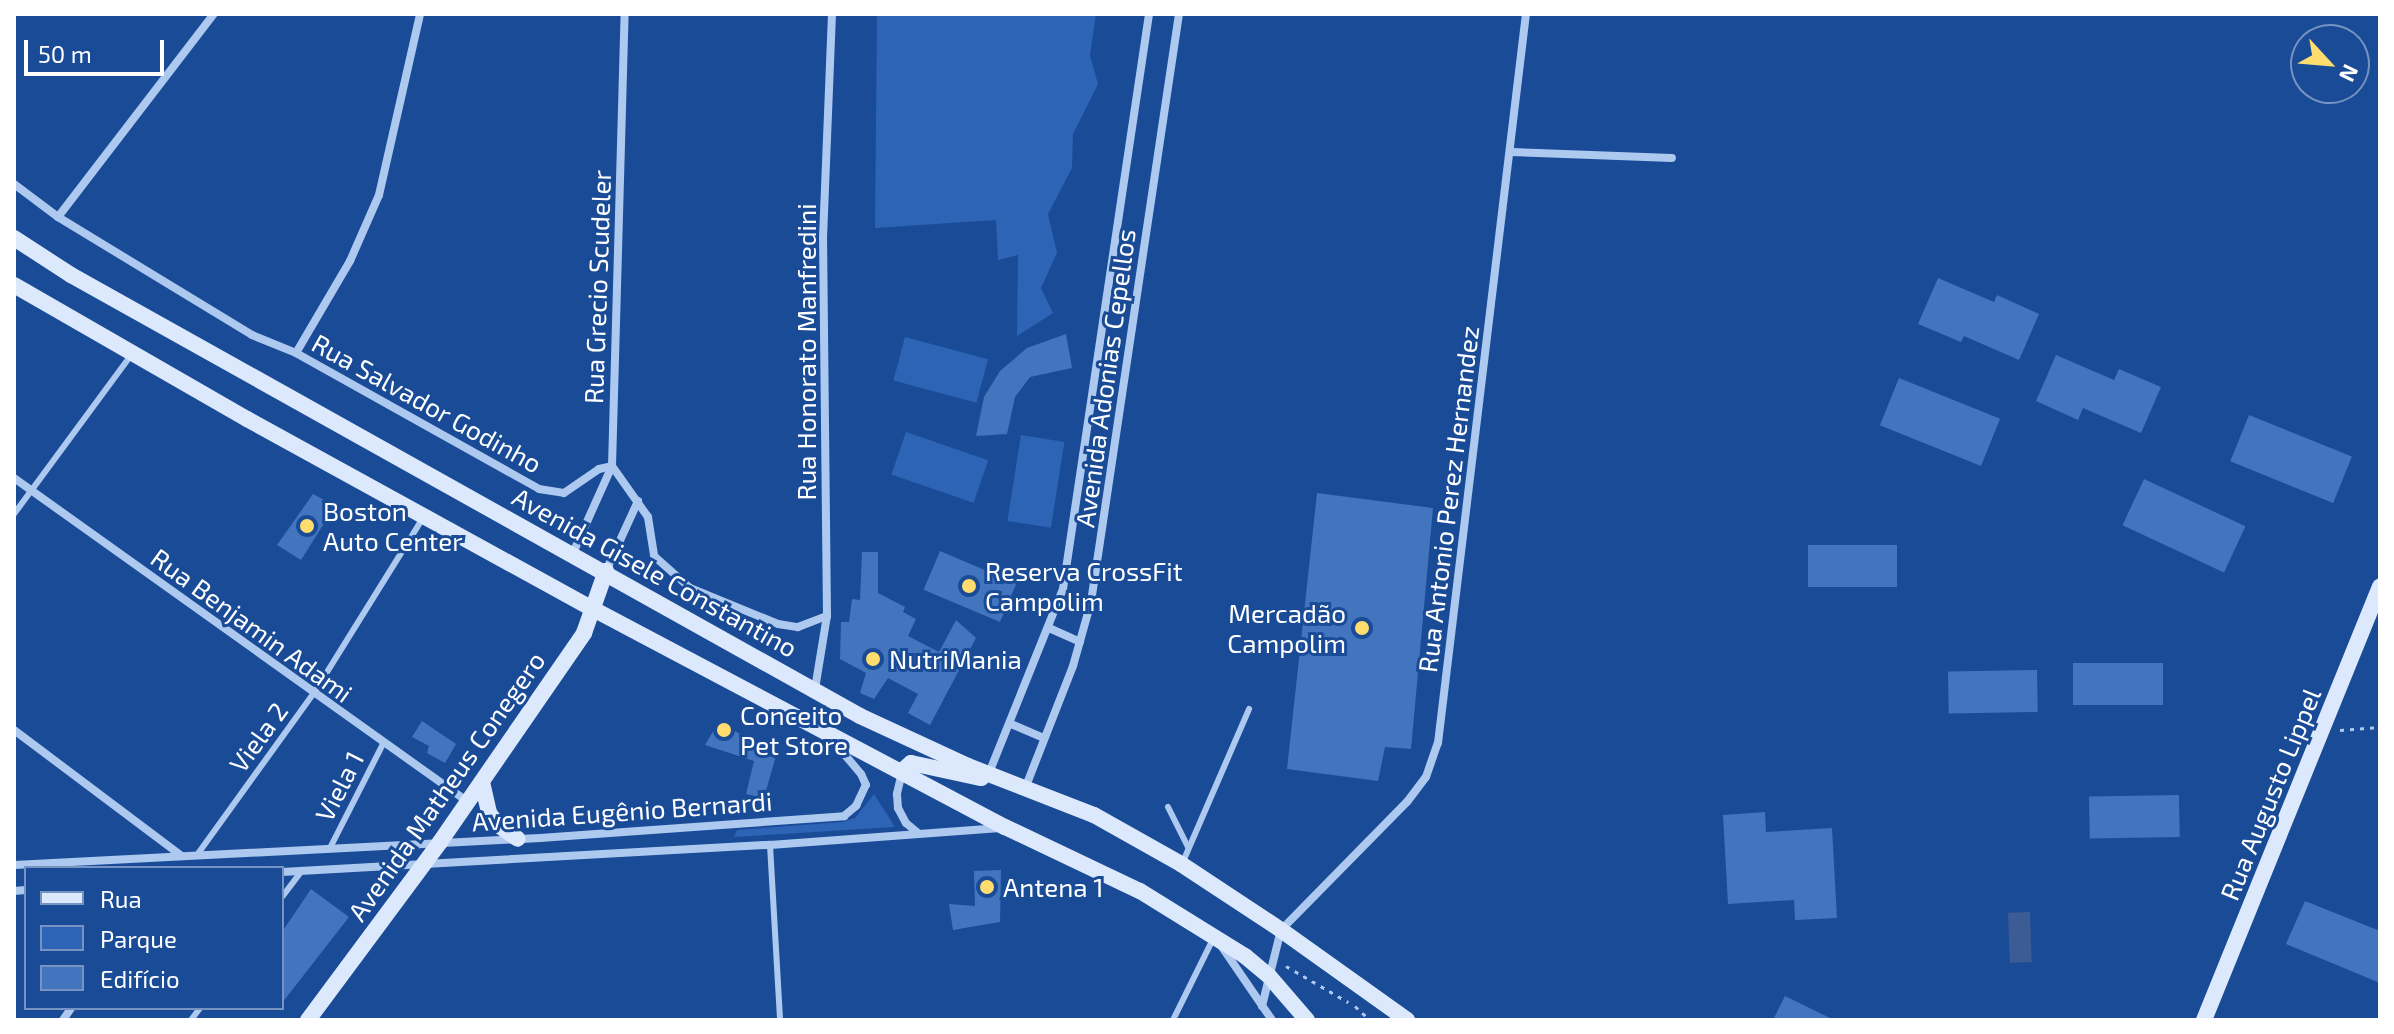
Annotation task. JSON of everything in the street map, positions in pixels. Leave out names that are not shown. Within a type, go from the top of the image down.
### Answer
[{"type":"main road","name":"Avenida Gisele Constantino","points":[[14,238],[71,275],[606,571],[860,716],[1094,815],[1181,864],[1281,930],[1407,1020]]},
{"type":"main road","points":[[14,285],[132,354],[593,609],[1005,827],[1140,891],[1216,938],[1269,976],[1307,1020]]},
{"type":"main road","name":"Avenida Matheus Conegero","points":[[308,1020],[440,842],[584,633],[606,571]]},
{"type":"main road","name":"Rua Augusto Lippel","points":[[2204,1020],[2380,586]]},
{"type":"main road","points":[[902,771],[911,763],[970,778],[981,778],[989,773]]},
{"type":"main road","points":[[482,782],[489,813],[498,825],[518,839]]},
{"type":"main road","points":[[1373,998],[1384,1020]]},
{"type":"street","points":[[58,217],[214,14]]},
{"type":"street","points":[[296,353],[350,261],[379,195],[420,14]]},
{"type":"street","name":"Rua Grecio Scudeler","points":[[573,553],[612,466],[625,14]]},
{"type":"street","name":"Rua Honorato Manfredini","points":[[815,689],[827,616],[823,238],[832,14]]},
{"type":"street","name":"Avenida Adonias Cepellos","points":[[989,773],[1063,589],[1149,14]]},
{"type":"street","name":"Avenida Adonias Cepellos","points":[[1026,786],[1080,642],[1091,602],[1179,14]]},
{"type":"street","name":"Rua Antonio Perez Hernandez","points":[[1281,930],[1407,802],[1426,777],[1438,743],[1526,14]]},
{"type":"street","points":[[1511,152],[1672,158]]},
{"type":"street","name":"Rua Salvador Godinho","points":[[14,184],[58,217],[252,335],[296,353],[539,489],[564,493],[599,469],[612,466]]},
{"type":"street","points":[[612,466],[648,517],[654,556],[690,588],[778,624],[798,627],[827,616]]},
{"type":"street","name":"Rua Benjamin Adami","points":[[14,478],[468,802]]},
{"type":"street","points":[[606,571],[638,501]]},
{"type":"street","points":[[1049,628],[1080,642]]},
{"type":"street","points":[[1011,724],[1044,738]]},
{"type":"street","points":[[14,730],[183,857]]},
{"type":"street","name":"Avenida Eugênio Bernardi","points":[[14,865],[331,846],[518,839],[844,816],[856,806],[866,785],[861,774],[828,735]]},
{"type":"street","points":[[902,771],[897,794],[898,808],[906,823],[918,833]]},
{"type":"street","name":"Avenida Eugênio Bernardi","points":[[284,872],[426,861],[770,845],[1005,827]]},
{"type":"street","points":[[1262,1006],[1281,930]]},
{"type":"street","points":[[1216,938],[1272,1020]]},
{"type":"lane","points":[[14,514],[132,354]]},
{"type":"lane","name":"Viela 2","points":[[196,856],[314,693],[424,516]]},
{"type":"lane","points":[[1181,864],[1249,709]]},
{"type":"lane","name":"Viela 1","points":[[331,846],[383,744]]},
{"type":"lane","points":[[1168,807],[1188,847]]},
{"type":"lane","points":[[770,845],[780,1020]]},
{"type":"lane","points":[[284,894],[302,870]]},
{"type":"lane","points":[[1173,1020],[1216,938]]},
{"type":"path","points":[[2323,731],[2380,727]]},
{"type":"path","points":[[1273,958],[1353,1004],[1370,1020]]},
{"type":"green space","points":[[877,14],[1096,14],[1090,55],[1098,84],[1073,134],[1072,168],[1048,214],[1057,253],[1041,288],[1053,313],[1017,336],[1018,255],[998,260],[996,220],[875,228]]},
{"type":"green space","points":[[905,337],[988,359],[976,403],[893,380]]},
{"type":"green space","points":[[906,432],[988,460],[974,503],[891,475]]},
{"type":"green space","points":[[1021,435],[1064,442],[1051,528],[1007,521]]},
{"type":"green space","points":[[874,794],[895,827],[734,837],[737,830],[843,822],[855,818]]},
{"type":"shaded area","points":[[2030,912],[2032,962],[2010,963],[2008,913]]},
{"type":"building","points":[[1938,278],[1994,302],[1997,295],[2039,314],[2019,360],[1964,336],[1961,342],[1918,324]]},
{"type":"building","points":[[1066,334],[1072,368],[1030,377],[1015,397],[1007,434],[976,436],[984,397],[1000,371],[1027,348]]},
{"type":"building","points":[[2056,355],[2114,380],[2119,369],[2161,387],[2141,433],[2083,408],[2078,420],[2036,401]]},
{"type":"building","points":[[1899,378],[2000,419],[1981,466],[1880,425]]},
{"type":"building","points":[[2249,415],[2352,457],[2333,503],[2230,461]]},
{"type":"building","points":[[2144,479],[2246,526],[2224,573],[2122,525]]},
{"type":"building","name":"Mercadão Campolim","points":[[1317,493],[1433,508],[1411,749],[1385,747],[1378,781],[1287,769]]},
{"type":"building","name":"Boston Auto Center","points":[[313,494],[335,506],[301,560],[277,545]]},
{"type":"building","points":[[1808,545],[1897,545],[1897,587],[1808,587]]},
{"type":"building","name":"Reserva CrossFit Campolim","points":[[940,551],[1016,583],[1000,622],[924,590]]},
{"type":"building","points":[[862,552],[878,552],[878,593],[905,607],[903,612],[916,619],[908,636],[939,652],[956,620],[976,638],[930,725],[908,713],[918,694],[888,678],[874,699],[860,693],[866,673],[840,659],[841,622],[849,622],[852,599],[860,600]]},
{"type":"building","points":[[2073,663],[2163,663],[2163,705],[2073,705]]},
{"type":"building","points":[[2037,670],[2038,712],[1949,714],[1948,672]]},
{"type":"building","points":[[422,721],[456,744],[445,763],[427,753],[429,746],[412,737]]},
{"type":"building","points":[[719,721],[758,745],[777,752],[764,798],[746,794],[754,761],[705,745]]},
{"type":"building","points":[[2179,795],[2180,837],[2090,839],[2089,797]]},
{"type":"building","points":[[1765,812],[1766,832],[1832,828],[1837,918],[1795,920],[1794,900],[1728,904],[1723,815]]},
{"type":"building","name":"Antena 1","points":[[1001,870],[1000,922],[953,930],[949,904],[975,906],[974,871]]},
{"type":"building","points":[[311,889],[349,917],[284,1000],[284,929]]},
{"type":"building","points":[[2305,901],[2380,931],[2380,983],[2286,944]]},
{"type":"building","points":[[1785,996],[1834,1020],[1773,1020]]},
{"type":"place","name":"Boston Auto Center","points":[[307,526]]},
{"type":"place","name":"Reserva CrossFit Campolim","points":[[969,586]]},
{"type":"place","name":"Mercadão Campolim","points":[[1362,628]]},
{"type":"place","name":"NutriMania","points":[[873,659]]},
{"type":"place","name":"Conceito Pet Store","points":[[724,730]]},
{"type":"place","name":"Antena 1","points":[[987,887]]}]
